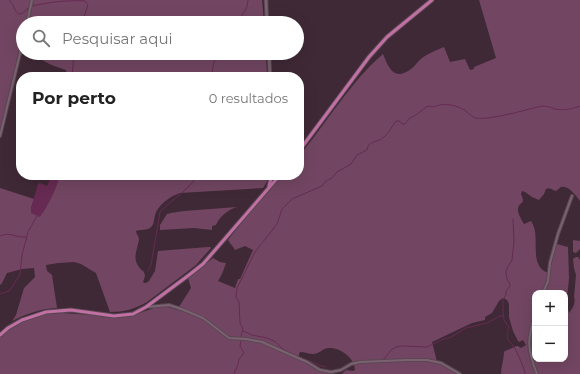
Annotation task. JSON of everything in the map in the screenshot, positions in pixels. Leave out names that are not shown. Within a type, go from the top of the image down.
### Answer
[{"type":"main road","points":[[304,144],[369,58],[387,37],[432,0]]},
{"type":"main road","points":[[269,188],[271,180]]},
{"type":"main road","points":[[0,335],[8,328],[22,320],[46,312],[71,310],[114,316],[133,314],[146,307],[203,264],[276,180]]},
{"type":"street","points":[[29,16],[32,0]]},
{"type":"street","points":[[266,0],[267,16]]},
{"type":"street","points":[[0,136],[18,60]]},
{"type":"street","points":[[269,60],[270,72]]},
{"type":"street","points":[[544,290],[548,281],[550,263],[558,234],[572,196]]},
{"type":"street","points":[[146,307],[169,305],[184,310],[203,318],[229,338],[262,342],[307,362],[320,370],[331,372],[341,370],[351,364],[360,362],[427,360],[442,363],[460,374]]},
{"type":"street","points":[[532,324],[528,345],[532,362],[537,374]]},
{"type":"shaded area","points":[[0,0],[262,0],[263,16],[16,16],[16,60],[17,60],[0,132]]},
{"type":"shaded area","points":[[479,0],[580,0],[580,201],[572,191],[564,187],[561,187],[556,191],[547,188],[539,200],[522,191],[521,194],[523,201],[518,210],[524,224],[531,221],[534,227],[536,257],[538,264],[542,269],[548,273],[555,246],[557,244],[568,247],[568,290],[532,290],[532,362],[568,362],[568,309],[569,313],[575,301],[576,275],[573,259],[578,257],[580,260],[580,374],[501,374],[504,352],[516,346],[521,348],[526,345],[523,340],[518,341],[513,331],[509,317],[509,304],[507,300],[503,298],[499,301],[492,313],[485,317],[485,320],[472,323],[432,342],[437,362],[459,374],[342,374],[346,370],[355,370],[352,361],[342,351],[328,348],[315,354],[300,352],[299,360],[319,370],[337,374],[0,374],[0,334],[11,326],[41,314],[63,313],[119,317],[134,315],[157,307],[165,306],[177,310],[191,288],[188,278],[213,258],[220,262],[226,263],[218,281],[235,288],[253,250],[245,246],[235,250],[228,240],[278,180],[304,180],[304,150],[349,90],[383,54],[392,71],[400,74],[411,69],[425,56],[444,47],[450,62],[465,59],[470,70],[474,69],[474,67],[496,58]]},
{"type":"shaded area","points":[[43,60],[266,60],[267,72],[66,72],[66,70]]},
{"type":"shaded area","points":[[50,180],[59,180],[52,197],[40,217],[31,213],[31,208],[38,184],[40,183],[47,186]]},
{"type":"shaded area","points":[[58,180],[268,180],[263,188],[180,193],[172,196],[162,204],[155,215],[152,226],[148,229],[136,231],[139,240],[136,261],[144,272],[144,283],[149,281],[155,271],[158,251],[211,248],[196,265],[147,302],[138,307],[129,310],[110,312],[96,273],[81,264],[74,262],[58,263],[46,265],[47,271],[52,275],[57,308],[34,312],[12,321],[16,315],[24,288],[35,277],[34,268],[22,269],[7,273],[1,285],[0,284],[0,188],[34,199],[31,208],[43,212]]},
{"type":"shaded area","points":[[237,207],[219,219],[216,225],[212,226],[212,230],[194,228],[160,230],[160,225],[167,214],[184,211]]},
{"type":"shaded area","points":[[573,240],[580,241],[580,249],[576,253],[573,252]]},
{"type":"waterway","points":[[9,0],[18,14],[21,14],[28,8]]},
{"type":"waterway","points":[[241,16],[247,7],[248,0]]},
{"type":"waterway","points":[[32,6],[45,3],[85,1],[88,5],[84,16]]},
{"type":"waterway","points":[[72,72],[73,60]]},
{"type":"waterway","points":[[212,72],[215,60]]},
{"type":"waterway","points":[[241,336],[243,329],[240,323],[239,302],[236,297],[237,288],[255,252],[277,224],[282,209],[292,199],[322,186],[337,172],[351,164],[357,155],[367,150],[371,143],[382,139],[396,121],[405,124],[410,118],[426,107],[434,107],[438,105],[458,107],[477,118],[502,116],[542,106],[561,110],[580,106]]},
{"type":"waterway","points":[[148,271],[151,265],[160,212],[194,180]]},
{"type":"waterway","points":[[0,294],[9,291],[19,276],[22,255],[28,232],[37,216]]},
{"type":"waterway","points":[[513,219],[514,241],[512,260],[506,273],[510,286],[506,291],[506,295],[503,300],[503,312],[504,320],[509,327],[507,338],[517,353],[525,374]]},
{"type":"waterway","points":[[0,236],[10,234],[18,237],[26,237]]},
{"type":"waterway","points":[[382,360],[391,350],[396,347],[427,347],[451,337],[466,328],[487,323],[500,316],[503,316]]},
{"type":"waterway","points":[[243,331],[274,341],[283,349],[292,354],[326,367]]},
{"type":"waterway","points":[[234,374],[239,359],[244,353],[240,346],[241,341]]}]
